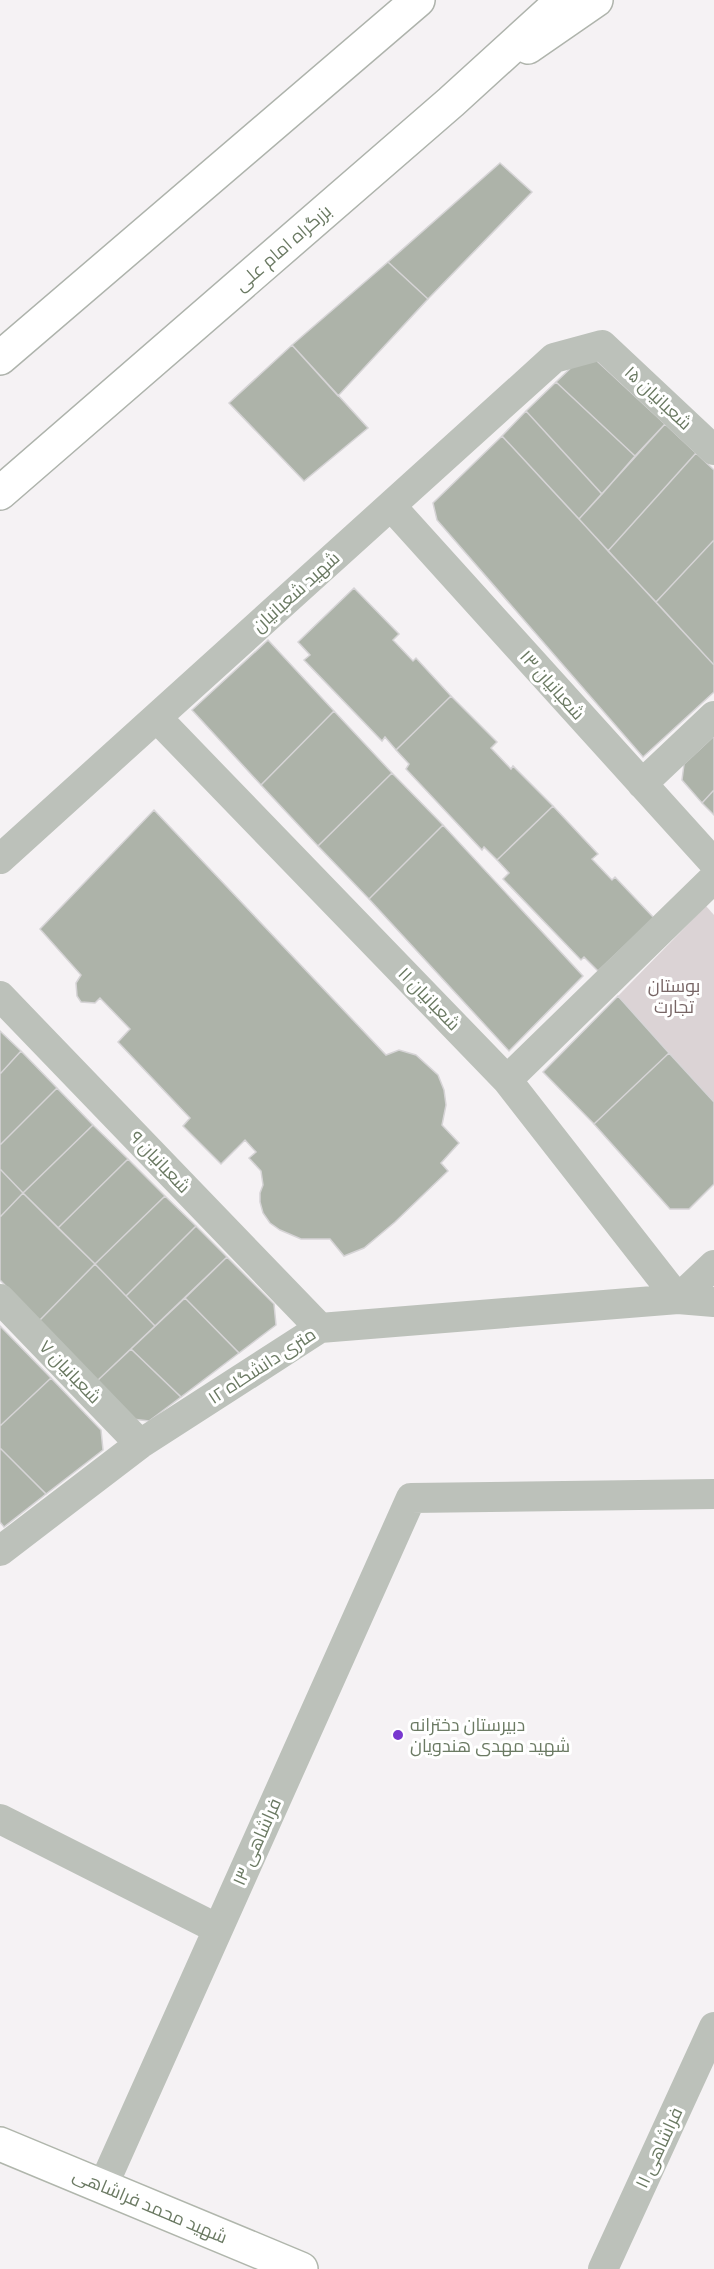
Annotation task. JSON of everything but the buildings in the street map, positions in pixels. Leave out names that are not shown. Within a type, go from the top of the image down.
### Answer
[{"type":"main road","points":[[0,358],[418,0]]},
{"type":"main road","name":"بزرگراه امام علی","points":[[0,494],[451,102],[563,0]]},
{"type":"main road","points":[[451,102],[596,0]]},
{"type":"main road","name":"شهید محمد فراشاهی","points":[[0,2144],[287,2266]]},
{"type":"street","name":"شعبانیان ۱۵","points":[[602,345],[714,450]]},
{"type":"street","name":"شهید شعبانیان","points":[[0,859],[554,358],[602,345]]},
{"type":"street","name":"شعبانیان ۱۳","points":[[391,506],[714,863]]},
{"type":"street","points":[[642,784],[714,716]]},
{"type":"street","name":"شعبانیان ۱۱","points":[[157,718],[507,1080],[678,1299]]},
{"type":"street","points":[[507,1080],[714,878]]},
{"type":"street","name":"شعبانیان ۹","points":[[0,996],[320,1328]]},
{"type":"street","points":[[678,1299],[714,1265]]},
{"type":"street","name":"شعبانیان ۷","points":[[0,1299],[140,1444]]},
{"type":"street","name":"۱۲ متری دانشگاه","points":[[0,1551],[140,1444],[320,1328],[678,1299],[714,1302]]},
{"type":"street","name":"فراشاهی ۱۳","points":[[103,2186],[411,1498],[714,1494]]},
{"type":"street","points":[[0,1819],[218,1929]]},
{"type":"street","name":"فراشاهی ۱۱","points":[[603,2269],[710,2044]]},
{"type":"green space","name":"بوستان تجارت","points":[[706,906],[714,915],[714,1102],[618,996]]},
{"type":"place","name":"دبیرستان دخترانه شهید مهدی هندویان","points":[[398,1735]]}]
